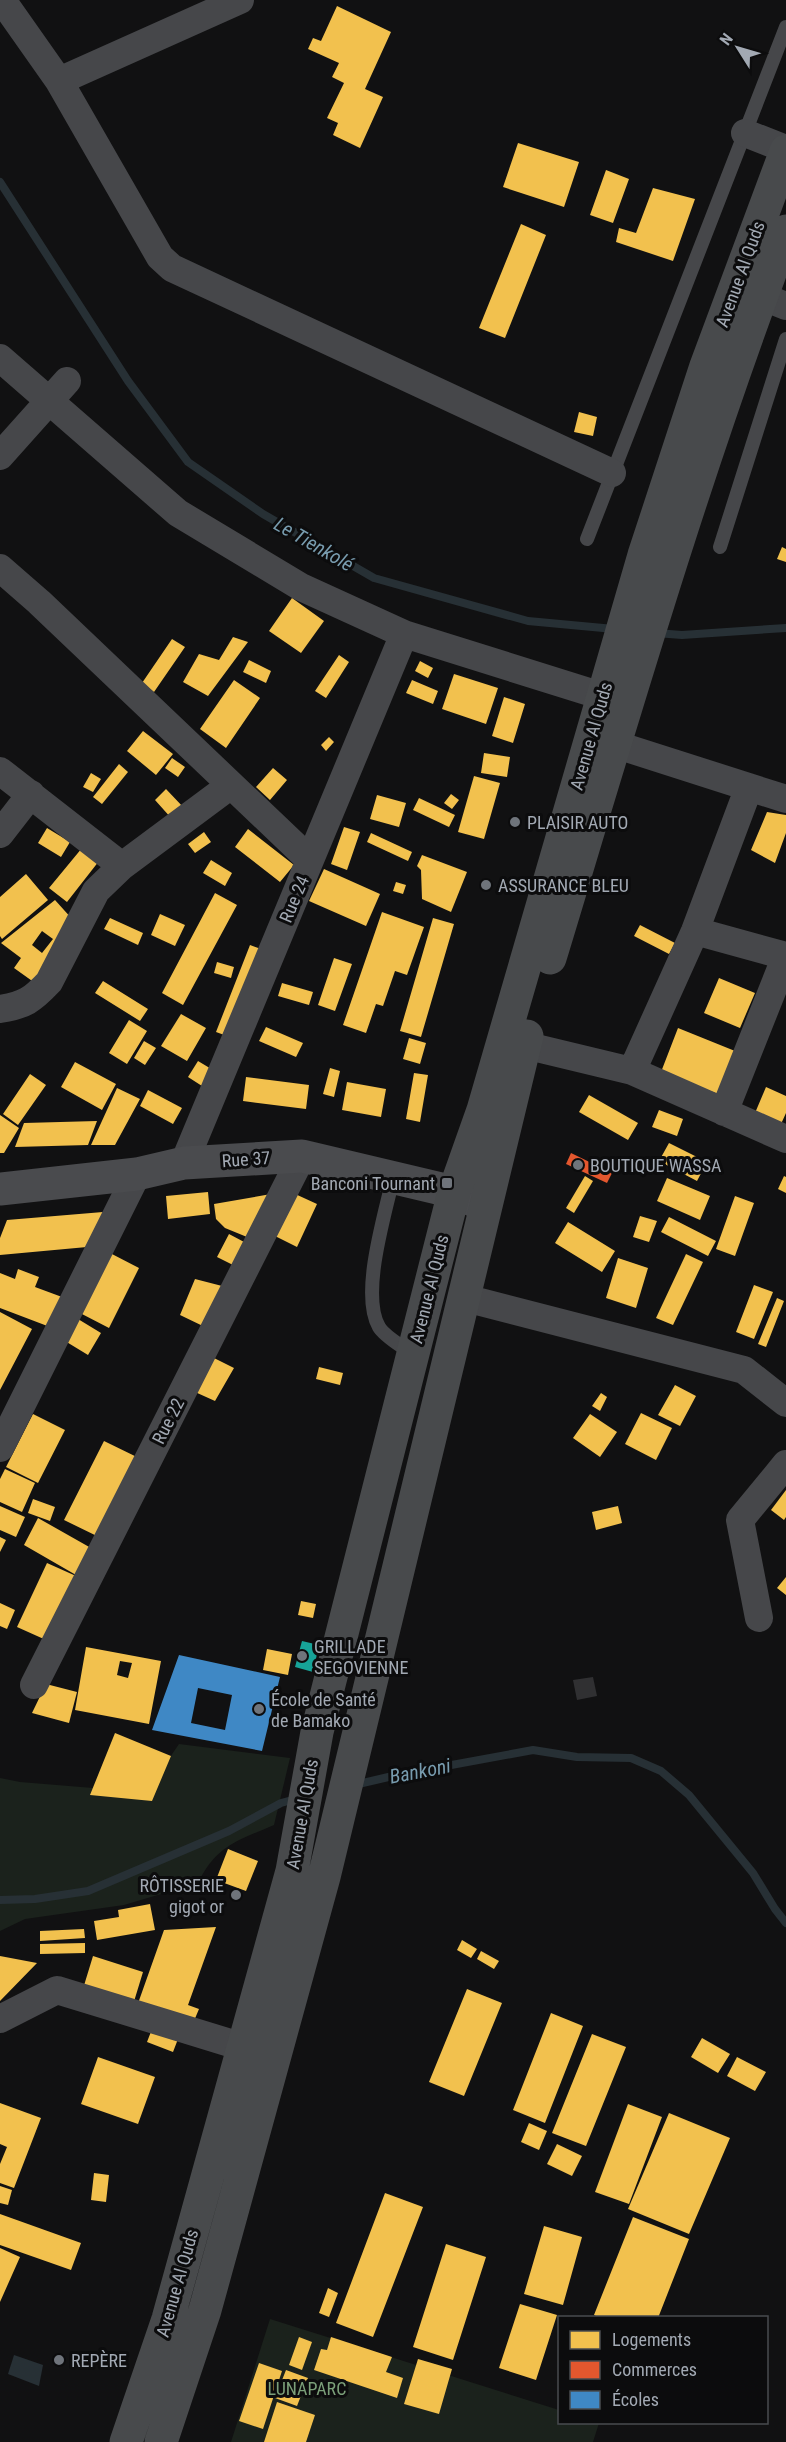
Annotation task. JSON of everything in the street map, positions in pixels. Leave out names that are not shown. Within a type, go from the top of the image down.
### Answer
[{"type":"main road","name":"Avenue Al Quds","points":[[126,2442],[168,2319],[243,2047],[363,1718],[524,1045],[614,744],[626,660],[657,557],[706,366],[786,150]]},
{"type":"main road","name":"Avenue Al Quds","points":[[657,557],[774,301],[786,231]]},
{"type":"main road","name":"Avenue Al Quds","points":[[160,2442],[204,2310],[308,1874],[317,1732],[454,1192],[483,1110],[602,696],[626,660]]},
{"type":"main road","name":"Rue 37","points":[[0,1189],[137,1174],[184,1163],[302,1156],[454,1192],[486,1206]]},
{"type":"street","points":[[2,0],[59,81],[160,257],[172,268],[612,473]]},
{"type":"street","points":[[59,81],[240,0]]},
{"type":"street","points":[[745,133],[786,150]]},
{"type":"street","points":[[0,358],[178,513],[302,587],[404,634],[602,696]]},
{"type":"street","points":[[0,456],[67,381]]},
{"type":"street","points":[[0,568],[39,602],[310,860]]},
{"type":"street","name":"Rue 24","points":[[184,1163],[404,634]]},
{"type":"street","points":[[614,744],[786,799]]},
{"type":"street","points":[[0,771],[122,866]]},
{"type":"street","points":[[0,1009],[20,1006],[49,982],[96,891],[122,866],[231,785]]},
{"type":"street","points":[[632,1071],[695,931],[749,787]]},
{"type":"street","points":[[0,834],[31,794]]},
{"type":"street","points":[[695,931],[786,956],[724,1112]]},
{"type":"street","points":[[524,1045],[632,1071],[786,1139]]},
{"type":"street","name":"Rue 22","points":[[34,1685],[302,1156]]},
{"type":"street","points":[[0,1448],[137,1174]]},
{"type":"street","points":[[465,1298],[744,1370],[786,1403]]},
{"type":"street","points":[[759,1618],[740,1520],[786,1464]]},
{"type":"street","points":[[0,2019],[57,1990],[243,2047]]},
{"type":"lane","points":[[587,539],[786,27]]},
{"type":"lane","points":[[720,547],[786,339]]},
{"type":"lane","points":[[393,1178],[376,1255],[371,1300],[380,1328],[413,1355]]},
{"type":"green space","points":[[179,1744],[290,1758],[274,1825],[239,1840],[221,1852],[205,1870],[198,1883],[124,1905],[25,1919],[0,1931],[0,1778],[20,1782],[142,1792],[153,1782]]},
{"type":"green space","name":"LUNAPARC","points":[[270,2319],[558,2410],[558,2424],[599,2424],[593,2442],[231,2442]]},
{"type":"shaded area","points":[[14,2355],[43,2365],[39,2386],[8,2374]]},
{"type":"building: Logements","points":[[337,6],[391,32],[365,89],[383,97],[360,148],[333,135],[338,123],[327,118],[344,83],[332,77],[339,63],[308,49],[313,38],[321,41]]},
{"type":"building: Logements","points":[[518,143],[579,162],[564,207],[503,187]]},
{"type":"building: Logements","points":[[606,170],[629,179],[613,223],[590,215]]},
{"type":"building: Logements","points":[[653,188],[695,199],[673,261],[616,242],[619,228],[636,233]]},
{"type":"building: Logements","points":[[521,224],[546,235],[505,338],[479,328]]},
{"type":"building: Logements","points":[[579,412],[597,417],[593,436],[574,432]]},
{"type":"building: Logements","points":[[782,547],[786,549],[786,562],[777,559]]},
{"type":"building: Logements","points":[[292,598],[324,621],[301,653],[269,631]]},
{"type":"building: Logements","points":[[233,637],[248,642],[208,696],[183,682],[199,654],[219,660]]},
{"type":"building: Logements","points":[[172,639],[185,647],[154,692],[142,683]]},
{"type":"building: Logements","points":[[339,655],[349,662],[326,698],[315,691]]},
{"type":"building: Logements","points":[[249,660],[271,671],[266,683],[243,672]]},
{"type":"building: Logements","points":[[420,661],[433,668],[428,678],[415,671]]},
{"type":"building: Logements","points":[[454,674],[498,688],[486,724],[442,709]]},
{"type":"building: Logements","points":[[234,680],[260,698],[226,748],[200,729]]},
{"type":"building: Logements","points":[[412,680],[438,691],[433,704],[406,693]]},
{"type":"building: Logements","points":[[504,697],[525,704],[513,743],[492,736]]},
{"type":"building: Logements","points":[[143,731],[173,754],[156,775],[127,751]]},
{"type":"building: Logements","points":[[329,737],[334,742],[326,751],[321,745]]},
{"type":"building: Logements","points":[[484,753],[510,757],[507,777],[481,773]]},
{"type":"building: Logements","points":[[172,758],[185,767],[178,777],[165,768]]},
{"type":"building: Logements","points":[[119,764],[128,772],[102,804],[93,797]]},
{"type":"building: Logements","points":[[273,768],[287,780],[270,800],[256,787]]},
{"type":"building: Logements","points":[[91,773],[101,779],[93,792],[83,787]]},
{"type":"building: Logements","points":[[474,776],[500,783],[484,839],[458,832]]},
{"type":"building: Logements","points":[[166,789],[184,808],[172,819],[155,800]]},
{"type":"building: Logements","points":[[451,794],[459,800],[452,809],[444,803]]},
{"type":"building: Logements","points":[[377,795],[406,803],[399,827],[370,819]]},
{"type":"building: Logements","points":[[419,798],[455,815],[449,827],[413,810]]},
{"type":"building: Logements","points":[[767,812],[786,815],[786,833],[775,863],[751,850]]},
{"type":"building: Logements","points":[[344,827],[360,832],[347,870],[331,864]]},
{"type":"building: Logements","points":[[47,828],[70,842],[61,857],[38,843]]},
{"type":"building: Logements","points":[[248,829],[294,865],[280,882],[235,847]]},
{"type":"building: Logements","points":[[204,832],[211,842],[195,853],[188,844]]},
{"type":"building: Logements","points":[[371,833],[412,852],[408,861],[367,842]]},
{"type":"building: Logements","points":[[82,848],[99,861],[67,902],[49,888]]},
{"type":"building: Logements","points":[[422,855],[467,872],[451,912],[422,899],[421,870],[417,866]]},
{"type":"building: Logements","points":[[211,860],[232,873],[225,886],[203,873]]},
{"type":"building: Logements","points":[[324,869],[380,894],[366,926],[309,901]]},
{"type":"building: Logements","points":[[26,874],[48,900],[2,939],[0,936],[0,897]]},
{"type":"building: Logements","points":[[396,882],[406,885],[403,894],[393,891]]},
{"type":"building: Logements","points":[[215,893],[237,905],[183,1005],[162,993]]},
{"type":"building: Logements","points":[[55,900],[73,920],[42,988],[14,968],[21,958],[1,943]],"holes":[[[42,931],[53,939],[42,953],[32,945]]]},
{"type":"building: Logements","points":[[382,912],[424,927],[407,975],[395,971],[383,1006],[376,1004],[366,1033],[343,1025]]},
{"type":"building: Logements","points":[[160,914],[185,925],[175,946],[151,935]]},
{"type":"building: Logements","points":[[110,918],[143,933],[138,945],[104,929]]},
{"type":"building: Logements","points":[[433,918],[454,924],[421,1037],[400,1031]]},
{"type":"building: Logements","points":[[640,925],[675,943],[669,954],[634,936]]},
{"type":"building: Logements","points":[[250,945],[261,949],[227,1036],[216,1032]]},
{"type":"building: Logements","points":[[334,958],[352,964],[335,1011],[318,1005]]},
{"type":"building: Logements","points":[[217,962],[234,967],[231,978],[214,973]]},
{"type":"building: Logements","points":[[719,978],[755,993],[740,1028],[704,1013]]},
{"type":"building: Logements","points":[[103,981],[148,1009],[140,1021],[95,993]]},
{"type":"building: Logements","points":[[282,983],[313,992],[309,1005],[278,996]]},
{"type":"building: Logements","points":[[181,1014],[206,1028],[187,1061],[161,1046]]},
{"type":"building: Logements","points":[[129,1020],[147,1031],[127,1064],[109,1053]]},
{"type":"building: Logements","points":[[266,1027],[303,1043],[296,1057],[259,1041]]},
{"type":"building: Logements","points":[[678,1028],[735,1051],[718,1094],[661,1072]]},
{"type":"building: Logements","points":[[409,1038],[426,1043],[420,1064],[403,1059]]},
{"type":"building: Logements","points":[[144,1041],[156,1048],[145,1065],[134,1058]]},
{"type":"building: Logements","points":[[198,1061],[213,1070],[202,1086],[188,1077]]},
{"type":"building: Logements","points":[[75,1062],[116,1084],[102,1110],[61,1087]]},
{"type":"building: Logements","points":[[330,1068],[340,1071],[334,1097],[323,1094]]},
{"type":"building: Logements","points":[[414,1073],[428,1075],[420,1122],[406,1119]]},
{"type":"building: Logements","points":[[30,1074],[46,1085],[18,1125],[3,1114]]},
{"type":"building: Logements","points":[[246,1077],[309,1085],[306,1109],[243,1101]]},
{"type":"building: Logements","points":[[347,1082],[386,1089],[381,1117],[342,1110]]},
{"type":"building: Logements","points":[[766,1087],[786,1096],[786,1113],[781,1124],[755,1113]]},
{"type":"building: Logements","points":[[117,1088],[140,1099],[115,1145],[91,1145]]},
{"type":"building: Logements","points":[[148,1090],[182,1108],[173,1124],[140,1106]]},
{"type":"building: Logements","points":[[589,1095],[638,1123],[628,1140],[579,1112]]},
{"type":"building: Logements","points":[[659,1110],[683,1119],[677,1136],[652,1127]]},
{"type":"building: Logements","points":[[0,1115],[19,1128],[4,1153],[0,1153]]},
{"type":"building: Logements","points":[[97,1121],[88,1145],[15,1147],[24,1123]]},
{"type":"building: Logements","points":[[669,1143],[707,1162],[697,1181],[659,1161]]},
{"type":"building: Logements","points":[[585,1176],[593,1181],[574,1213],[566,1208]]},
{"type":"building: Logements","points":[[784,1176],[786,1177],[786,1193],[778,1189]]},
{"type":"building: Logements","points":[[667,1178],[710,1196],[700,1220],[657,1201]]},
{"type":"building: Logements","points":[[208,1192],[210,1214],[168,1219],[166,1196]]},
{"type":"building: Logements","points":[[293,1193],[317,1204],[297,1247],[273,1235]]},
{"type":"building: Logements","points":[[271,1194],[247,1237],[225,1228],[216,1219],[214,1204]]},
{"type":"building: Logements","points":[[735,1196],[754,1203],[735,1256],[716,1249]]},
{"type":"building: Logements","points":[[103,1212],[87,1247],[0,1255],[0,1238],[7,1220]]},
{"type":"building: Logements","points":[[640,1216],[657,1221],[649,1242],[633,1237]]},
{"type":"building: Logements","points":[[669,1217],[716,1241],[708,1256],[661,1232]]},
{"type":"building: Logements","points":[[568,1222],[615,1251],[602,1272],[555,1243]]},
{"type":"building: Logements","points":[[229,1234],[246,1243],[235,1266],[217,1257]]},
{"type":"building: Logements","points":[[110,1253],[139,1268],[109,1328],[80,1313]]},
{"type":"building: Logements","points":[[686,1254],[703,1262],[673,1325],[656,1318]]},
{"type":"building: Logements","points":[[618,1258],[648,1268],[636,1308],[606,1298]]},
{"type":"building: Logements","points":[[18,1269],[39,1277],[35,1287],[62,1297],[50,1327],[0,1308],[0,1273],[15,1279]]},
{"type":"building: Logements","points":[[195,1279],[226,1287],[207,1328],[180,1315]]},
{"type":"building: Logements","points":[[754,1285],[773,1292],[754,1339],[736,1332]]},
{"type":"building: Logements","points":[[777,1298],[784,1301],[766,1347],[758,1344]]},
{"type":"building: Logements","points":[[0,1312],[32,1329],[0,1390]]},
{"type":"building: Logements","points":[[78,1319],[101,1333],[88,1355],[65,1341]]},
{"type":"building: Logements","points":[[212,1357],[234,1368],[215,1401],[195,1392]]},
{"type":"building: Logements","points":[[319,1367],[343,1373],[340,1385],[316,1379]]},
{"type":"building: Logements","points":[[675,1385],[696,1396],[680,1426],[658,1415]]},
{"type":"building: Logements","points":[[601,1393],[607,1397],[600,1411],[592,1406]]},
{"type":"building: Logements","points":[[641,1413],[672,1428],[656,1460],[625,1444]]},
{"type":"building: Logements","points":[[33,1414],[65,1430],[38,1483],[6,1467]]},
{"type":"building: Logements","points":[[590,1414],[617,1432],[600,1457],[573,1438]]},
{"type":"building: Logements","points":[[104,1441],[143,1460],[103,1539],[64,1520]]},
{"type":"building: Logements","points":[[5,1469],[35,1483],[22,1512],[0,1502],[0,1479]]},
{"type":"building: Logements","points":[[786,1490],[786,1517],[784,1520],[771,1510]]},
{"type":"building: Logements","points":[[33,1499],[55,1507],[50,1521],[28,1513]]},
{"type":"building: Logements","points":[[0,1506],[25,1517],[16,1537],[0,1530]]},
{"type":"building: Logements","points":[[618,1506],[622,1523],[596,1530],[592,1512]]},
{"type":"building: Logements","points":[[38,1518],[91,1548],[76,1575],[24,1545]]},
{"type":"building: Logements","points":[[0,1537],[6,1540],[0,1552]]},
{"type":"building: Logements","points":[[47,1563],[76,1576],[46,1640],[17,1627]]},
{"type":"building: Logements","points":[[786,1577],[786,1595],[777,1588]]},
{"type":"building: Logements","points":[[301,1601],[316,1604],[313,1618],[298,1615]]},
{"type":"building: Logements","points":[[0,1603],[15,1610],[7,1629],[0,1626]]},
{"type":"building: Logements","points":[[86,1647],[161,1661],[149,1724],[75,1710]],"holes":[[[120,1661],[132,1663],[128,1678],[117,1675]]]},
{"type":"building: Logements","points":[[267,1649],[292,1654],[288,1675],[263,1670]]},
{"type":"building: Logements","points":[[46,1684],[77,1692],[69,1723],[32,1713]]},
{"type":"building: Logements","points":[[115,1733],[171,1756],[152,1801],[90,1795]]},
{"type":"building: Logements","points":[[228,1849],[258,1861],[246,1891],[216,1880]]},
{"type":"building: Logements","points":[[150,1904],[155,1930],[97,1940],[94,1921],[119,1917],[118,1910]]},
{"type":"building: Logements","points":[[216,1927],[188,2005],[199,2009],[191,2028],[136,2009],[164,1930]]},
{"type":"building: Logements","points":[[84,1929],[85,1938],[40,1941],[40,1931]]},
{"type":"building: Logements","points":[[462,1940],[477,1949],[471,1958],[457,1950]]},
{"type":"building: Logements","points":[[85,1943],[85,1953],[40,1954],[40,1944]]},
{"type":"building: Logements","points":[[481,1951],[499,1961],[494,1969],[477,1959]]},
{"type":"building: Logements","points":[[0,1956],[37,1963],[0,2001]]},
{"type":"building: Logements","points":[[93,1956],[143,1972],[132,2008],[82,1992]]},
{"type":"building: Logements","points":[[467,1989],[502,2003],[464,2096],[429,2082]]},
{"type":"building: Logements","points":[[551,2013],[583,2026],[545,2123],[513,2110]]},
{"type":"building: Logements","points":[[152,2029],[178,2039],[173,2052],[147,2042]]},
{"type":"building: Logements","points":[[592,2034],[626,2047],[586,2146],[552,2133]]},
{"type":"building: Logements","points":[[702,2038],[730,2054],[718,2073],[691,2057]]},
{"type":"building: Logements","points":[[98,2057],[155,2077],[138,2124],[81,2104]]},
{"type":"building: Logements","points":[[737,2057],[766,2072],[755,2091],[727,2076]]},
{"type":"building: Logements","points":[[0,2103],[41,2118],[14,2188],[0,2183],[0,2164],[7,2147],[0,2144]]},
{"type":"building: Logements","points":[[628,2104],[662,2117],[629,2204],[595,2192]]},
{"type":"building: Logements","points":[[669,2113],[730,2138],[689,2234],[628,2209]]},
{"type":"building: Logements","points":[[529,2123],[547,2131],[539,2150],[521,2142]]},
{"type":"building: Logements","points":[[557,2144],[582,2156],[572,2176],[547,2164]]},
{"type":"building: Logements","points":[[94,2173],[109,2175],[106,2202],[91,2200]]},
{"type":"building: Logements","points":[[0,2186],[12,2190],[8,2205],[0,2203]]},
{"type":"building: Logements","points":[[385,2193],[423,2207],[373,2337],[336,2323]]},
{"type":"building: Logements","points":[[0,2214],[81,2243],[71,2270],[0,2245]]},
{"type":"building: Logements","points":[[633,2217],[689,2239],[659,2316],[594,2315]]},
{"type":"building: Logements","points":[[544,2226],[582,2237],[563,2305],[524,2294]]},
{"type":"building: Logements","points":[[446,2244],[486,2257],[453,2360],[413,2347]]},
{"type":"building: Logements","points":[[0,2248],[20,2257],[0,2302]]},
{"type":"building: Logements","points":[[328,2288],[338,2293],[329,2317],[319,2313]]},
{"type":"building: Logements","points":[[520,2304],[557,2315],[536,2380],[499,2368]]},
{"type":"building: Logements","points":[[299,2337],[312,2342],[302,2370],[289,2365]]},
{"type":"building: Logements","points":[[331,2337],[392,2357],[386,2372],[403,2378],[397,2398],[314,2370],[321,2349],[327,2350]]},
{"type":"building: Logements","points":[[418,2359],[452,2369],[439,2414],[404,2404]]},
{"type":"building: Logements","points":[[259,2363],[282,2371],[263,2429],[239,2421]]},
{"type":"building: Logements","points":[[286,2370],[308,2378],[297,2406],[275,2398]]},
{"type":"building: Logements","points":[[277,2402],[315,2415],[306,2442],[264,2442]]},
{"type":"building: Commerces","points":[[571,1153],[612,1173],[607,1183],[566,1164]]},
{"type":"building: Écoles","points":[[179,1655],[280,1677],[262,1751],[152,1730]],"holes":[[[198,1688],[232,1695],[225,1730],[191,1723]]]},
{"type":"building: Public","points":[[302,1641],[319,1645],[313,1672],[295,1667]]},
{"type":"building: Autres","points":[[593,1677],[597,1696],[577,1700],[573,1680]]},
{"type":"waterway","name":"Le Tienkolé","points":[[0,182],[128,381],[188,462],[263,514],[374,578],[528,621],[614,629]]},
{"type":"waterway","name":"Le Tienkolé","points":[[656,633],[682,635],[786,628]]},
{"type":"waterway","name":"Bankoni","points":[[354,1785],[533,1750],[577,1757],[631,1758],[661,1771],[689,1795],[753,1873],[786,1923]]},
{"type":"waterway","name":"Bankoni","points":[[0,1900],[35,1899],[88,1891],[229,1831],[281,1803],[296,1799]]},
{"type":"place","name":"PLAISIR AUTO","points":[[515,822]]},
{"type":"place","name":"ASSURANCE BLEU","points":[[486,885]]},
{"type":"place","name":"BOUTIQUE WASSA","points":[[578,1165]]},
{"type":"place","name":"Banconi Tournant","points":[[447,1183]]},
{"type":"place","name":"GRILLADE SEGOVIENNE","points":[[302,1656]]},
{"type":"place","name":"École de Santé de Bamako","points":[[259,1709]]},
{"type":"place","name":"RÔTISSERIE gigot or","points":[[236,1895]]},
{"type":"place","name":"REPÈRE","points":[[59,2360]]}]
